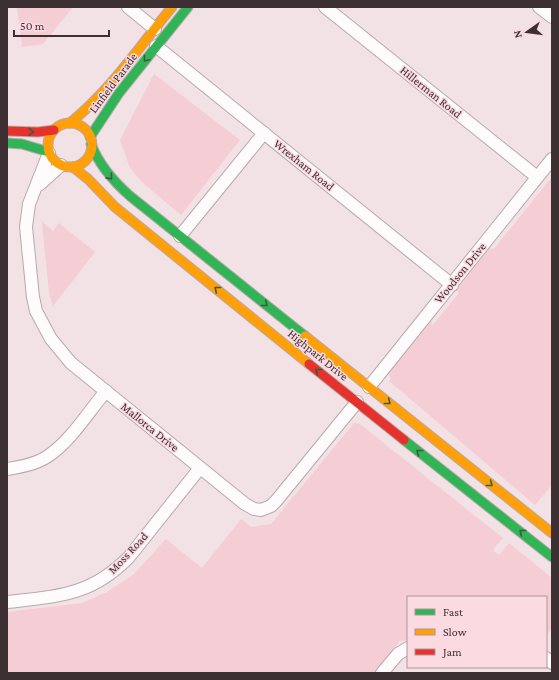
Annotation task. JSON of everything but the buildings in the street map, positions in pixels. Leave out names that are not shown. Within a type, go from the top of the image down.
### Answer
[{"type":"street","points":[[128,7],[155,29]]},
{"type":"street","name":"Linfield Parade","points":[[70,123],[85,112],[101,96],[172,7]]},
{"type":"street","name":"Linfield Parade","points":[[90,140],[119,93],[188,7]]},
{"type":"street","name":"Hillerman Road","points":[[325,7],[537,178]]},
{"type":"street","points":[[539,7],[552,18]]},
{"type":"street","name":"Wrexham Road","points":[[156,46],[452,285]]},
{"type":"street","points":[[7,131],[38,132],[54,130],[64,124],[70,123],[82,127],[90,140],[91,150],[84,161],[67,166],[49,153],[22,144],[7,143]]},
{"type":"street","points":[[49,153],[48,140],[54,130]]},
{"type":"street","points":[[180,236],[264,133]]},
{"type":"street","name":"Highpark Drive","points":[[90,140],[96,158],[109,176],[180,236],[552,533]]},
{"type":"street","name":"Mallorca Drive","points":[[49,153],[26,214],[33,297],[36,311],[51,339],[61,352],[200,468],[250,507],[254,509],[266,508],[276,501],[357,402]]},
{"type":"street","name":"Woodson Drive","points":[[368,387],[452,285],[552,159]]},
{"type":"street","name":"Highpark Drive","points":[[67,166],[88,179],[115,207],[552,557]]},
{"type":"street","name":"Mallorca Drive","points":[[33,193],[46,176],[67,166]]},
{"type":"street","points":[[7,469],[26,466],[48,457],[60,447],[106,391]]},
{"type":"street","name":"Moss Road","points":[[7,602],[53,597],[79,591],[110,574],[129,557],[200,468]]},
{"type":"street","points":[[382,673],[398,654],[407,649]]},
{"type":"shaded area","points":[[17,7],[73,7],[43,44],[22,47]]},
{"type":"shaded area","points":[[154,74],[240,140],[181,215],[143,183],[130,168],[120,140]]},
{"type":"shaded area","points":[[552,177],[552,485],[535,505],[389,381],[391,378],[388,374],[431,321],[432,326],[459,293],[456,291],[490,247],[493,250]]},
{"type":"shaded area","points":[[42,222],[53,231],[59,223],[95,252],[53,306],[49,293]]},
{"type":"shaded area","points":[[354,423],[360,424],[503,538],[493,550],[499,555],[509,543],[552,578],[552,633],[550,631],[547,635],[547,596],[407,596],[407,640],[400,641],[375,673],[7,673],[7,612],[82,603],[107,592],[134,574],[166,539],[202,568],[241,519],[251,527],[271,524]]},
{"type":"traffic: fast","points":[[90,137],[119,93],[188,7]]},
{"type":"traffic: fast","points":[[7,143],[22,144],[49,152]]},
{"type":"traffic: fast","points":[[91,144],[94,152],[107,172],[130,196],[305,336]]},
{"type":"traffic: fast","points":[[404,440],[552,557]]},
{"type":"traffic: slow","points":[[70,123],[99,97],[172,7]]},
{"type":"traffic: slow","points":[[70,123],[82,127],[88,133],[92,145],[88,157],[82,163],[70,167],[58,163],[52,157],[48,145],[52,133],[58,127],[70,123]]},
{"type":"traffic: slow","points":[[73,167],[88,179],[115,207],[309,364]]},
{"type":"traffic: slow","points":[[305,336],[552,533]]},
{"type":"traffic: jam","points":[[7,131],[38,132],[54,130]]},
{"type":"traffic: jam","points":[[309,364],[404,440]]}]
